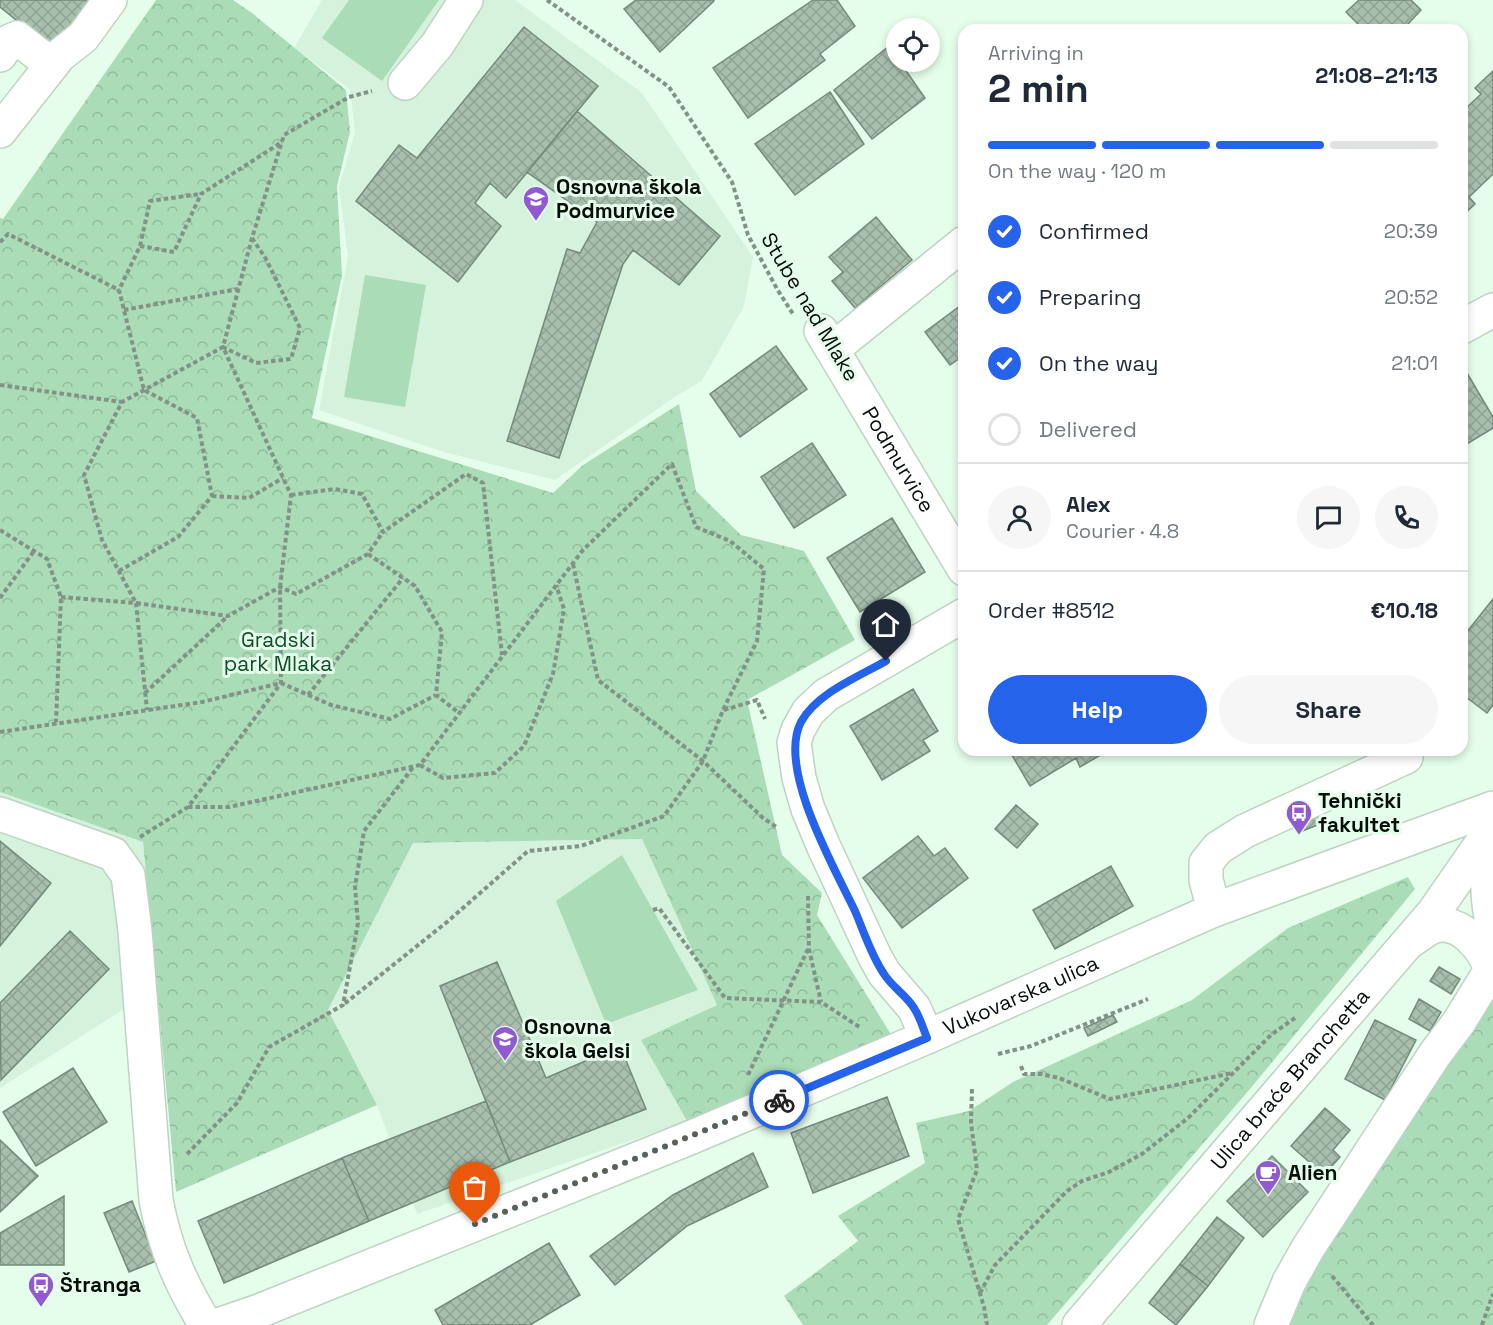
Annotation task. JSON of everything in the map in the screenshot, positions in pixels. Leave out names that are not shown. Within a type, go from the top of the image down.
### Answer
[{"type":"street","points":[[0,131],[59,56],[83,37],[110,0]]},
{"type":"street","points":[[405,83],[437,45],[466,0]]},
{"type":"street","points":[[0,55],[10,41],[16,38],[52,65]]},
{"type":"street","points":[[817,333],[958,247]]},
{"type":"street","points":[[1468,324],[1493,310]]},
{"type":"street","name":"Podmurvice","points":[[817,333],[958,559]]},
{"type":"street","points":[[927,1038],[914,1008],[884,973],[823,845],[808,809],[799,778],[794,743],[802,721],[826,695],[958,618]]},
{"type":"street","points":[[1214,910],[1206,880],[1206,863],[1218,848],[1245,831],[1406,757]]},
{"type":"street","name":"Vukovarska ulica","points":[[218,1325],[259,1311],[692,1137],[927,1038],[1214,910],[1493,808]]},
{"type":"street","points":[[0,814],[113,854],[128,875],[135,931],[155,1185],[162,1233],[190,1299],[206,1325]]},
{"type":"street","name":"Ulica braće Branchetta","points":[[1079,1325],[1406,945],[1446,896],[1493,826]]},
{"type":"street","points":[[1493,850],[1487,888],[1493,927]]},
{"type":"street","points":[[1271,1325],[1289,1282],[1308,1248],[1435,1054],[1459,1022],[1492,966],[1481,949],[1463,933],[1447,926],[1431,927],[1406,945]]},
{"type":"path","name":"Stube nad Mlake","points":[[547,0],[669,87],[732,182],[748,235],[777,289],[817,333]]},
{"type":"path","points":[[113,854],[188,807],[281,683],[280,587],[291,495],[223,347],[252,238],[284,135],[348,97],[405,83]]},
{"type":"path","points":[[212,496],[197,418],[144,390],[119,290],[140,246],[150,201],[201,194],[282,142]]},
{"type":"path","points":[[140,246],[174,252],[201,194]]},
{"type":"path","points":[[0,242],[8,234],[119,290]]},
{"type":"path","points":[[223,347],[256,363],[291,359],[300,328],[266,259],[252,238]]},
{"type":"path","points":[[124,310],[238,289]]},
{"type":"path","points":[[147,710],[136,603],[102,540],[84,475],[122,402],[223,347]]},
{"type":"path","points":[[0,385],[122,402]]},
{"type":"path","points":[[155,1185],[237,1103],[270,1047],[342,1005],[447,922],[528,851],[581,846],[664,816],[703,761],[723,710],[757,641],[764,569],[730,541],[696,527],[672,464],[583,550],[420,765]]},
{"type":"path","points":[[280,587],[296,594],[368,554],[383,532],[466,474],[483,483],[502,656]]},
{"type":"path","points":[[212,496],[249,498],[283,478]]},
{"type":"path","points":[[291,495],[335,489],[362,494],[383,532]]},
{"type":"path","points":[[119,571],[178,537],[212,496]]},
{"type":"path","points":[[0,530],[47,559],[61,597],[56,723]]},
{"type":"path","points":[[0,598],[34,551]]},
{"type":"path","points":[[368,554],[415,586],[442,632],[436,695]]},
{"type":"path","points":[[573,563],[598,680],[703,761],[763,818],[782,831]]},
{"type":"path","points":[[308,695],[403,578]]},
{"type":"path","points":[[188,807],[229,807],[420,765],[443,778],[495,772],[524,746],[553,674],[564,609],[556,585]]},
{"type":"path","points":[[145,693],[228,616],[280,587]]},
{"type":"path","points":[[61,597],[136,603],[228,616]]},
{"type":"path","points":[[0,732],[202,702],[281,683],[331,705],[390,719],[436,695]]},
{"type":"path","points":[[436,695],[459,714]]},
{"type":"path","points":[[723,710],[757,700],[766,724]]},
{"type":"path","points":[[342,1005],[358,923],[355,887],[364,831],[414,766]]},
{"type":"path","points":[[653,910],[659,908],[725,998],[821,1002],[866,1031]]},
{"type":"path","points":[[743,1085],[808,949]]},
{"type":"path","points":[[998,1054],[1031,1046],[1148,999]]},
{"type":"path","points":[[980,1293],[995,1265],[1067,1191],[1082,1180],[1109,1172],[1142,1154],[1188,1118],[1272,1034],[1296,1017]]},
{"type":"path","points":[[1021,1066],[1024,1074],[1041,1074],[1059,1078],[1110,1099],[1233,1073]]},
{"type":"path","points":[[972,1089],[971,1122],[977,1170],[958,1219],[987,1325]]},
{"type":"path","points":[[1308,1248],[1373,1325]]},
{"type":"path","points":[[1482,1325],[1493,1294]]},
{"type":"shaded area","name":"Osnovna škola Podmurvice","points":[[322,0],[515,0],[642,93],[753,257],[744,306],[702,381],[676,396],[555,480],[444,452],[319,410],[348,256],[339,187],[355,132],[350,89],[294,48]]},
{"type":"shaded area","points":[[0,792],[143,842],[157,988],[0,1088]]},
{"type":"shaded area","points":[[642,839],[717,1005],[641,1040],[687,1121],[417,1214],[377,1105],[328,1010],[413,843]]},
{"type":"green space","name":"Gradski park Mlaka","points":[[156,0],[233,0],[346,90],[350,132],[337,186],[342,275],[312,418],[553,493],[583,465],[679,404],[696,491],[741,535],[804,551],[855,640],[747,700],[782,855],[822,893],[817,915],[892,1036],[687,1121],[641,1040],[717,1005],[642,839],[413,843],[328,1010],[377,1105],[176,1192],[143,842],[0,792],[0,218],[3,219]]},
{"type":"green space","points":[[349,0],[439,0],[382,81],[322,38]]},
{"type":"green space","points":[[365,275],[426,285],[405,407],[344,397]]},
{"type":"green space","points":[[622,855],[698,990],[606,1024],[556,901]]},
{"type":"green space","points":[[1408,877],[1415,889],[1250,1089],[1047,1325],[803,1325],[784,1296],[858,1241],[838,1216],[925,1163],[916,1123],[969,1111],[1013,1082],[1192,1000],[1288,928]]},
{"type":"green space","points":[[1493,995],[1493,1325],[1287,1325],[1300,1291]]},
{"type":"building","points":[[0,0],[92,0],[52,49],[0,7]]},
{"type":"building","points":[[636,0],[714,1],[660,52],[624,9]]},
{"type":"building","points":[[813,0],[837,0],[855,26],[820,54],[825,60],[748,118],[713,68]]},
{"type":"building","points":[[1359,0],[1411,0],[1421,10],[1408,24],[1358,24],[1346,12]]},
{"type":"building","points":[[524,27],[598,86],[506,198],[490,183],[475,203],[501,226],[458,282],[356,201],[399,145],[417,158]]},
{"type":"building","points":[[886,48],[886,72],[907,72],[925,98],[872,139],[834,90]]},
{"type":"building","points":[[1493,71],[1493,174],[1469,197],[1475,204],[1468,210],[1468,106],[1481,94],[1475,88]]},
{"type":"building","points":[[830,92],[864,144],[795,195],[755,144]]},
{"type":"building","points":[[577,111],[720,236],[679,285],[633,250],[623,264],[559,458],[507,441],[567,249],[580,253],[597,222],[527,172]]},
{"type":"building","points":[[876,217],[912,260],[855,308],[832,281],[843,272],[829,257]]},
{"type":"building","points":[[958,307],[958,359],[950,365],[925,332]]},
{"type":"building","points":[[776,346],[807,389],[740,437],[710,394]]},
{"type":"building","points":[[1468,375],[1493,417],[1493,428],[1468,443]]},
{"type":"building","points":[[812,443],[846,495],[794,528],[761,477]]},
{"type":"building","points":[[892,518],[925,572],[860,612],[827,558]]},
{"type":"building","points":[[1493,599],[1493,705],[1487,713],[1468,699],[1468,630]]},
{"type":"building","points":[[913,689],[938,731],[923,740],[930,751],[882,780],[850,726]]},
{"type":"building","points":[[1012,756],[1099,756],[1080,767],[1076,758],[1030,786]]},
{"type":"building","points":[[1016,805],[1038,824],[1017,848],[995,829]]},
{"type":"building","points":[[1322,814],[1325,822],[1300,832],[1297,824]]},
{"type":"building","points":[[918,836],[934,856],[945,848],[968,878],[902,928],[863,878]]},
{"type":"building","points":[[0,841],[51,883],[0,946]]},
{"type":"building","points":[[1111,866],[1133,906],[1055,949],[1033,910]]},
{"type":"building","points":[[70,931],[109,969],[1,1080],[0,1003]]},
{"type":"building","name":"Osnovna škola Gelsi","points":[[497,962],[546,1078],[620,1046],[646,1109],[510,1162],[440,986]]},
{"type":"building","points":[[1439,967],[1460,979],[1451,994],[1430,981]]},
{"type":"building","points":[[1419,999],[1441,1012],[1430,1031],[1409,1019]]},
{"type":"building","points":[[1113,1015],[1117,1022],[1088,1036],[1084,1028]]},
{"type":"building","points":[[1375,1020],[1416,1040],[1385,1100],[1345,1079]]},
{"type":"building","points":[[73,1068],[107,1122],[36,1166],[3,1112]]},
{"type":"building","points":[[887,1097],[909,1156],[813,1193],[791,1133]]},
{"type":"building","points":[[486,1101],[510,1162],[369,1221],[342,1158]]},
{"type":"building","points":[[1325,1108],[1350,1130],[1333,1150],[1340,1157],[1324,1175],[1291,1146]]},
{"type":"building","points":[[0,1140],[38,1176],[0,1212]]},
{"type":"building","points":[[753,1153],[768,1187],[687,1226],[615,1285],[590,1256],[673,1195]]},
{"type":"building","name":"Alien","points":[[1272,1156],[1308,1192],[1263,1237],[1227,1201]]},
{"type":"building","points":[[342,1158],[369,1221],[224,1283],[198,1221]]},
{"type":"building","points":[[64,1196],[64,1265],[0,1265],[0,1233]]},
{"type":"building","points":[[132,1201],[156,1261],[129,1272],[104,1213]]},
{"type":"building","points":[[1217,1217],[1244,1238],[1208,1286],[1180,1264]]},
{"type":"building","points":[[549,1243],[580,1295],[530,1325],[443,1325],[435,1310]]},
{"type":"building","points":[[1180,1264],[1208,1286],[1176,1325],[1149,1303]]},
{"type":"way so far","points":[[475,1224],[779,1100]]},
{"type":"place","name":"Osnovna škola Podmurvice","points":[[536,222]]},
{"type":"place","name":"Tehnički fakultet","points":[[1299,836]]},
{"type":"place","name":"Osnovna škola Gelsi","points":[[505,1062]]},
{"type":"place","name":"Alien","points":[[1268,1196]]},
{"type":"place","name":"Štranga","points":[[41,1308]]},
{"type":"route","points":[[779,1100],[927,1038],[914,1008],[891,983],[875,957],[808,809],[795,754],[794,743],[798,730],[808,712],[826,695],[886,661]]}]
